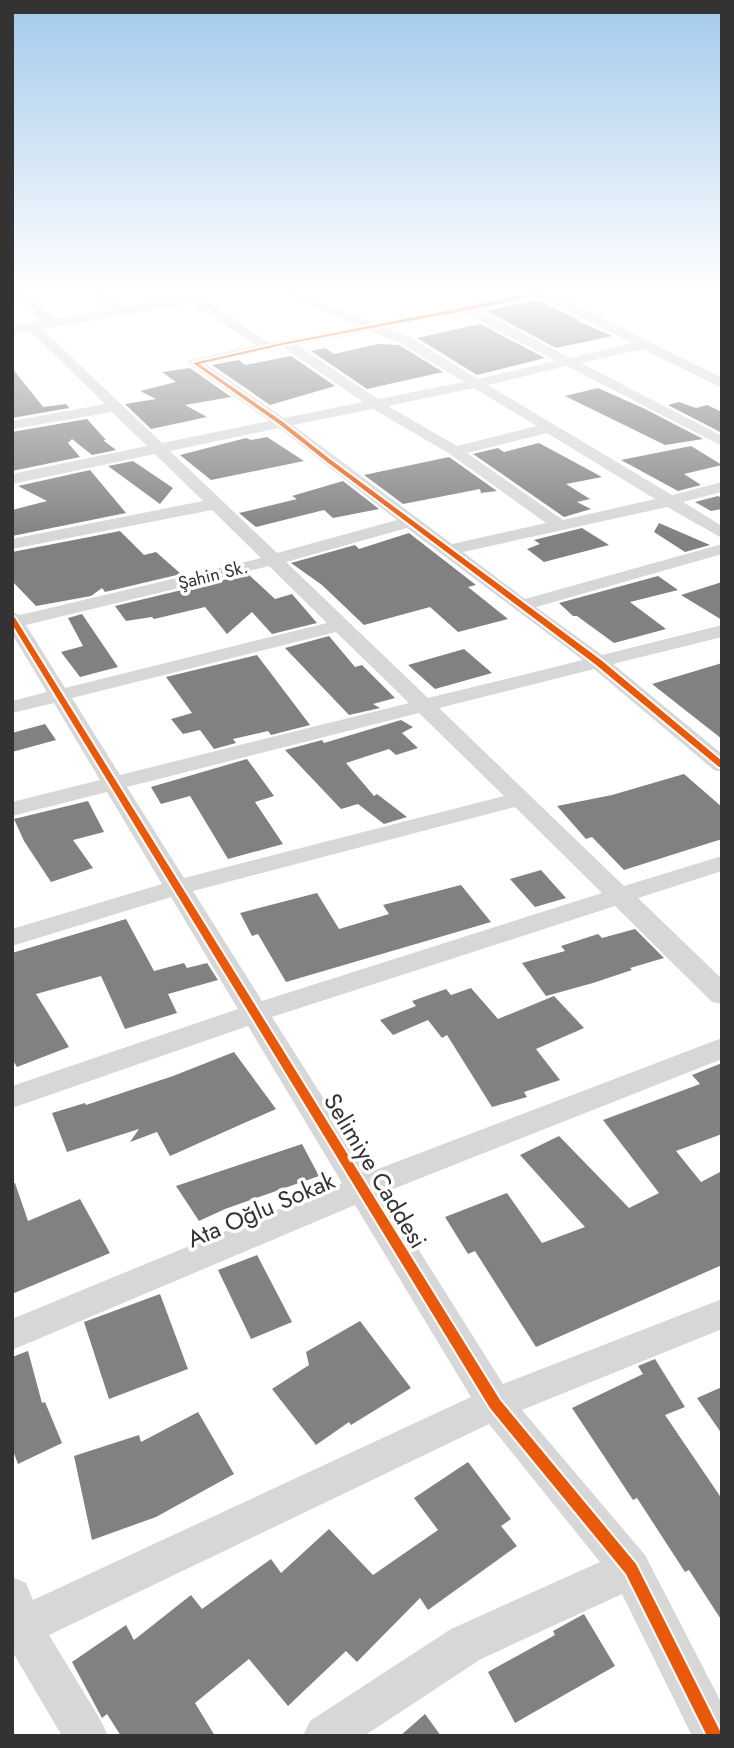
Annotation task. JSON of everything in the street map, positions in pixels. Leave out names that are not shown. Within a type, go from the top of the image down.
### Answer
[{"type":"street","points":[[86,374],[115,407],[722,995]]},
{"type":"street","points":[[210,374],[281,423],[598,662],[722,765]]},
{"type":"street","points":[[331,374],[455,451],[561,526]]},
{"type":"street","points":[[461,374],[722,533]]},
{"type":"street","points":[[12,479],[522,374]]},
{"type":"street","points":[[592,374],[722,442]]},
{"type":"street","points":[[701,374],[722,384]]},
{"type":"street","points":[[12,425],[115,407]]},
{"type":"street","points":[[455,451],[548,428]]},
{"type":"street","points":[[450,550],[722,487]]},
{"type":"street","points":[[12,544],[215,504]]},
{"type":"street","name":"Şahin Sk.","points":[[13,621],[273,560],[412,521]]},
{"type":"street","points":[[523,606],[722,549]]},
{"type":"street","name":"Selimiye Caddesi","points":[[13,621],[495,1404],[631,1569],[715,1736]]},
{"type":"street","points":[[12,707],[341,625]]},
{"type":"street","points":[[12,809],[722,631]]},
{"type":"street","points":[[12,938],[178,887],[520,799]]},
{"type":"street","points":[[12,1097],[255,1013],[722,863]]},
{"type":"street","name":"Ata Oğlu Sokak","points":[[12,1335],[363,1188],[722,1048]]},
{"type":"street","points":[[86,1736],[15,1618],[495,1404],[722,1314]]},
{"type":"street","points":[[325,1736],[466,1644],[631,1569]]},
{"type":"building","points":[[12,374],[16,374],[43,407],[66,404],[69,408],[12,418]]},
{"type":"building","points":[[164,374],[198,374],[231,397],[185,405],[207,417],[151,429],[125,404],[156,399],[140,391],[176,382]]},
{"type":"building","points":[[224,374],[317,374],[335,386],[270,405]]},
{"type":"building","points":[[344,374],[436,374],[367,389]]},
{"type":"building","points":[[598,388],[703,439],[665,445],[565,396]]},
{"type":"building","points":[[679,402],[696,408],[707,405],[722,412],[722,433],[668,405]]},
{"type":"building","points":[[87,419],[106,440],[103,440],[116,450],[92,455],[72,439],[68,443],[80,457],[12,471],[12,432]]},
{"type":"building","points":[[267,437],[304,461],[211,480],[180,455],[246,438],[251,440]]},
{"type":"building","points":[[539,443],[602,477],[566,484],[590,499],[577,502],[591,509],[564,517],[473,454],[498,448],[504,452]]},
{"type":"building","points":[[691,446],[722,465],[684,474],[701,485],[678,491],[621,460]]},
{"type":"building","points":[[449,457],[497,491],[481,493],[480,489],[403,504],[364,475]]},
{"type":"building","points":[[133,461],[173,488],[160,504],[108,466]]},
{"type":"building","points":[[90,470],[126,513],[12,536],[12,510],[47,501],[18,486]]},
{"type":"building","points":[[343,481],[379,509],[333,518],[324,510],[256,527],[239,513],[297,499],[292,496]]},
{"type":"building","points":[[718,496],[722,498],[722,509],[711,511],[695,502]]},
{"type":"building","points":[[659,523],[710,545],[685,552],[654,532]]},
{"type":"building","points":[[582,528],[609,545],[544,562],[527,549],[540,544],[534,540]]},
{"type":"building","points":[[120,531],[144,555],[156,552],[181,574],[105,592],[102,588],[91,596],[36,606],[12,581],[12,552]]},
{"type":"building","points":[[409,533],[476,585],[468,587],[508,619],[458,632],[430,607],[364,625],[322,585],[291,563],[355,545],[359,549]]},
{"type":"building","points":[[248,574],[275,599],[292,594],[317,623],[272,634],[252,612],[227,634],[205,607],[154,619],[152,617],[126,621],[115,606]]},
{"type":"building","points":[[658,576],[678,590],[630,602],[666,629],[614,643],[577,616],[573,616],[559,603]]},
{"type":"building","points":[[722,582],[722,620],[681,595]]},
{"type":"building","points":[[82,614],[118,667],[80,677],[61,652],[83,646],[68,618]]},
{"type":"building","points":[[329,636],[355,667],[362,665],[395,698],[373,704],[380,708],[349,715],[285,648]]},
{"type":"building","points":[[464,649],[492,673],[435,689],[408,665]]},
{"type":"building","points":[[257,655],[310,725],[271,735],[268,731],[233,739],[236,743],[214,749],[200,730],[183,734],[171,719],[192,713],[166,677]]},
{"type":"building","points":[[722,663],[722,739],[652,684]]},
{"type":"building","points":[[401,720],[413,727],[402,733],[418,748],[396,755],[389,749],[346,763],[374,796],[377,794],[407,817],[384,824],[358,804],[341,809],[285,750],[322,740],[324,743]]},
{"type":"building","points":[[45,724],[56,740],[12,752],[12,733]]},
{"type":"building","points":[[247,759],[274,796],[255,802],[283,844],[228,859],[190,796],[161,804],[151,787]]},
{"type":"building","points":[[684,774],[722,807],[722,839],[624,870],[592,837],[586,839],[557,806],[612,795]]},
{"type":"building","points":[[88,801],[104,832],[73,840],[93,868],[51,882],[24,841],[14,819]]},
{"type":"building","points":[[541,870],[566,898],[535,907],[510,879]]},
{"type":"building","points":[[461,885],[491,922],[286,982],[258,934],[252,936],[240,913],[317,893],[339,929],[389,914],[383,905]]},
{"type":"building","points":[[126,919],[154,971],[184,963],[187,968],[207,963],[218,980],[168,994],[177,1013],[125,1029],[101,976],[36,994],[69,1047],[17,1067],[12,1059],[12,953]]},
{"type":"building","points":[[635,929],[664,958],[546,996],[522,963],[565,951],[561,946],[598,934],[602,938]]},
{"type":"building","points":[[471,988],[498,1019],[554,996],[584,1028],[536,1049],[560,1080],[524,1092],[527,1097],[492,1107],[447,1035],[442,1038],[428,1020],[393,1035],[380,1020],[416,1006],[412,1001],[446,989],[451,995]]},
{"type":"building","points":[[234,1052],[276,1109],[170,1156],[157,1132],[130,1142],[139,1129],[67,1152],[52,1113],[85,1103],[86,1105],[173,1076]]},
{"type":"building","points":[[722,1063],[722,1134],[676,1151],[701,1182],[722,1171],[722,1265],[536,1347],[475,1251],[468,1254],[445,1217],[507,1193],[542,1243],[585,1227],[520,1155],[559,1136],[629,1208],[659,1193],[603,1120],[700,1084],[692,1075]]},
{"type":"building","points":[[302,1144],[319,1176],[225,1209],[199,1221],[176,1186]]},
{"type":"building","points":[[15,1183],[28,1221],[80,1199],[110,1253],[12,1294],[12,1184]]},
{"type":"building","points":[[257,1255],[292,1322],[251,1339],[218,1270]]},
{"type":"building","points":[[160,1294],[188,1369],[109,1399],[84,1322]]},
{"type":"building","points":[[360,1321],[411,1388],[351,1425],[349,1422],[316,1445],[272,1389],[309,1365],[306,1352]]},
{"type":"building","points":[[28,1351],[42,1403],[45,1402],[62,1443],[18,1464],[12,1448],[12,1357]]},
{"type":"building","points":[[655,1359],[685,1407],[665,1415],[722,1499],[722,1621],[689,1570],[685,1572],[637,1498],[633,1500],[572,1408],[643,1374],[638,1366]]},
{"type":"building","points":[[722,1387],[722,1434],[697,1398]]},
{"type":"building","points":[[198,1412],[234,1474],[156,1517],[92,1540],[74,1456],[139,1435],[141,1442]]},
{"type":"building","points":[[468,1462],[511,1519],[501,1526],[517,1546],[428,1610],[420,1598],[357,1662],[346,1651],[288,1706],[249,1659],[195,1703],[215,1736],[121,1736],[107,1714],[102,1718],[72,1662],[126,1625],[134,1640],[191,1595],[202,1609],[271,1559],[281,1573],[329,1529],[373,1575],[438,1530],[414,1498]]},
{"type":"building","points":[[584,1614],[615,1666],[515,1723],[488,1672],[555,1635],[553,1631]]},
{"type":"building","points":[[425,1714],[441,1736],[400,1736]]},
{"type":"cycle path","points":[[210,374],[281,423],[598,662],[722,765]]},
{"type":"cycle path","points":[[12,618],[495,1404],[631,1569],[715,1736]]}]
